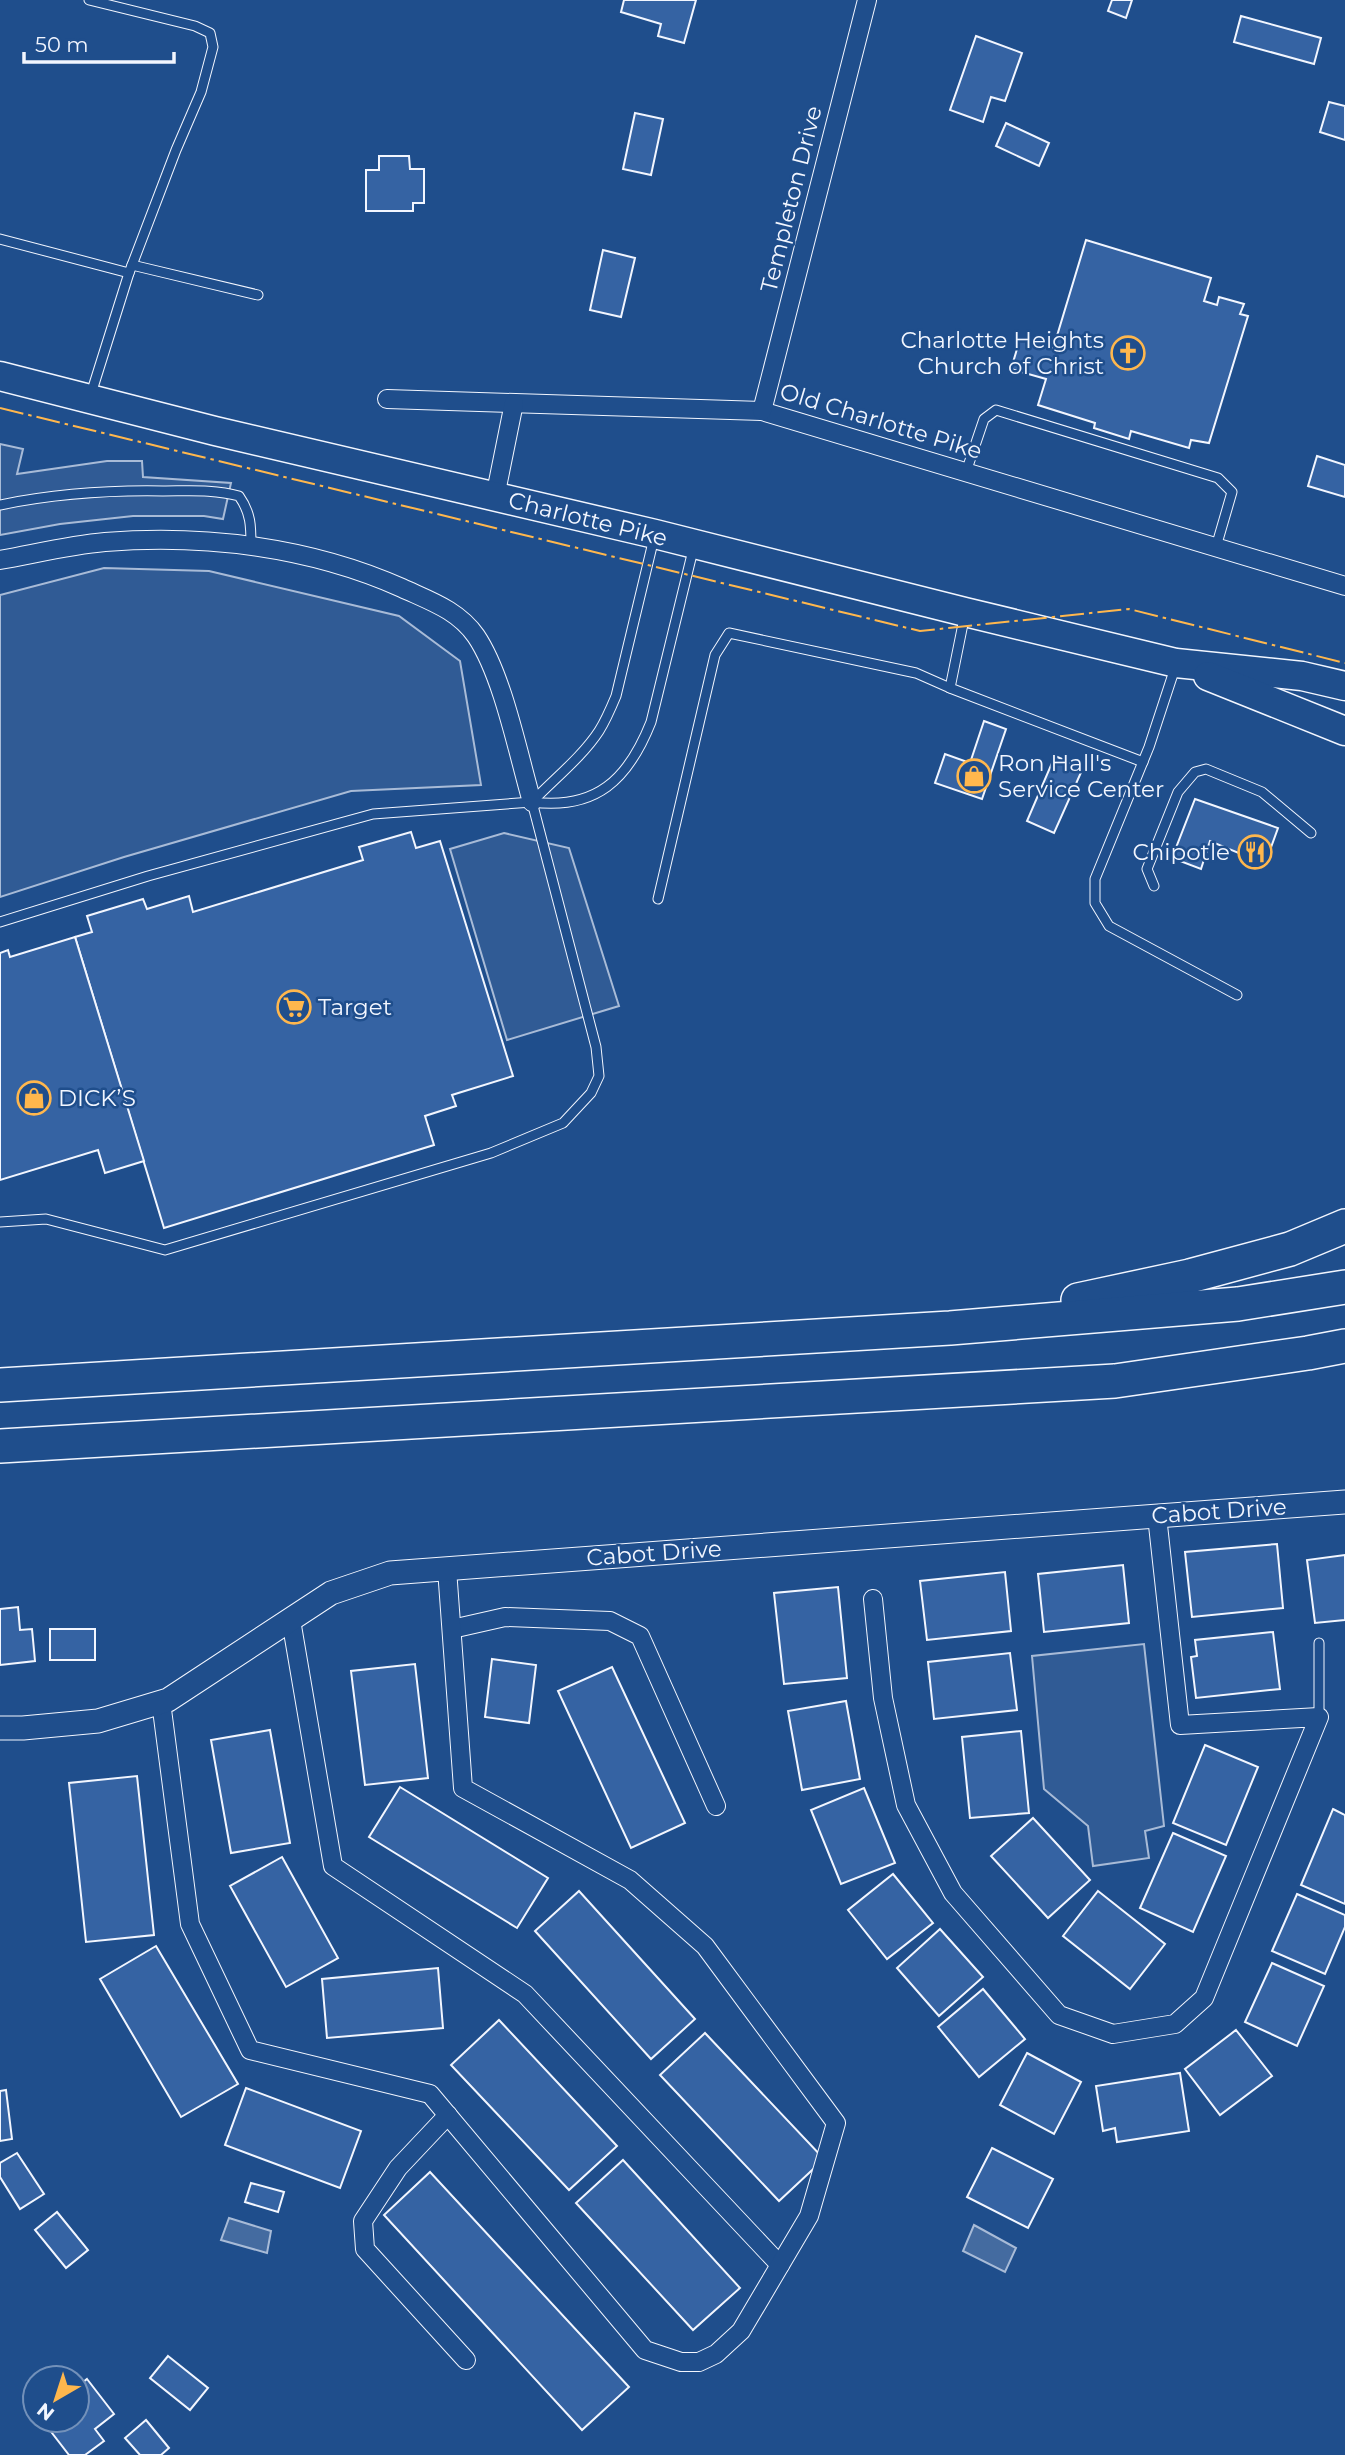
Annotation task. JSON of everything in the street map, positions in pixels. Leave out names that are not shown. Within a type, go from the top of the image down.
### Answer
[{"type":"highway","points":[[950,1328],[1190,1276],[1290,1249],[1345,1226]]},
{"type":"highway","points":[[0,1385],[950,1328],[1238,1304],[1345,1287]]},
{"type":"highway","points":[[0,1446],[1115,1381],[1345,1346]]},
{"type":"highway","points":[[1308,1353],[1345,1353]]},
{"type":"main road","name":"Charlotte Pike","points":[[0,376],[256,441],[655,534],[1176,663],[1302,676],[1345,687]]},
{"type":"main road","name":"Charlotte Pike","points":[[1176,663],[1345,731]]},
{"type":"street","name":"Templeton Drive","points":[[762,411],[867,0]]},
{"type":"street","name":"Old Charlotte Pike","points":[[387,399],[762,411],[1345,586]]},
{"type":"street","points":[[495,496],[514,403]]},
{"type":"street","points":[[0,560],[104,542],[196,541],[251,546],[308,556],[373,575],[446,607],[463,620],[489,659],[532,802]]},
{"type":"street","name":"Cabot Drive","points":[[0,1728],[98,1721],[168,1700],[331,1593],[390,1573],[1345,1502]]},
{"type":"street","points":[[873,1599],[883,1698],[906,1805],[953,1893],[1059,2015],[1113,2034],[1175,2024],[1204,1998],[1319,1717],[1180,1725],[1157,1516]]},
{"type":"street","points":[[161,1702],[190,1924],[250,2050],[430,2094],[645,2350],[681,2362],[699,2362],[716,2354],[741,2331],[780,2265],[808,2216],[836,2123],[705,1946],[630,1880],[463,1788],[447,1569]]},
{"type":"street","points":[[452,1629],[505,1617],[610,1621],[640,1636],[716,1806]]},
{"type":"street","points":[[291,1620],[333,1866],[525,1994],[780,2265]]},
{"type":"street","points":[[448,2115],[398,2168],[363,2221],[365,2249],[466,2360]]},
{"type":"lane","points":[[89,0],[195,26],[210,33],[213,47],[201,92],[131,269],[89,399]]},
{"type":"lane","points":[[0,239],[258,295]]},
{"type":"lane","points":[[966,472],[984,419],[996,410],[1217,478],[1232,492],[1216,547]]},
{"type":"lane","points":[[0,505],[101,491],[219,491],[239,496],[248,508],[251,546]]},
{"type":"lane","points":[[532,802],[586,748],[616,696],[655,534]]},
{"type":"lane","points":[[0,922],[148,876],[373,814],[532,802],[557,805],[587,799],[616,780],[642,745],[651,722],[694,545]]},
{"type":"lane","points":[[950,688],[965,612]]},
{"type":"lane","points":[[658,899],[715,655],[729,633],[916,673],[1143,762]]},
{"type":"lane","points":[[1176,663],[1143,762],[1095,878],[1096,903],[1109,926],[1237,995]]},
{"type":"lane","points":[[1154,886],[1147,869],[1178,792],[1195,772],[1206,769],[1262,792],[1311,832]]},
{"type":"lane","points":[[0,1222],[46,1219],[165,1250],[491,1153],[563,1123],[591,1093],[599,1076],[596,1047],[532,802]]},
{"type":"lane","points":[[1319,1643],[1319,1717]]},
{"type":"shaded area","points":[[0,444],[23,449],[17,474],[107,461],[142,461],[143,477],[231,483],[223,519],[204,516],[133,516],[60,524],[0,535]]},
{"type":"shaded area","points":[[104,568],[209,571],[399,616],[460,661],[481,785],[351,791],[124,857],[0,897],[0,595]]},
{"type":"shaded area","points":[[504,833],[569,848],[619,1006],[507,1040],[450,849]]},
{"type":"shaded area","points":[[1144,1644],[1164,1826],[1145,1831],[1149,1858],[1093,1866],[1088,1826],[1044,1789],[1032,1656]]},
{"type":"shaded area","points":[[229,2218],[271,2231],[267,2253],[221,2240]]},
{"type":"shaded area","points":[[974,2225],[1016,2248],[1005,2272],[963,2251]]},
{"type":"building","points":[[624,0],[696,0],[684,43],[658,36],[661,24],[621,12]]},
{"type":"building","points":[[1112,0],[1132,0],[1126,18],[1108,11]]},
{"type":"building","points":[[1241,16],[1321,38],[1314,64],[1234,42]]},
{"type":"building","points":[[976,36],[1022,53],[1005,101],[991,97],[983,122],[950,110]]},
{"type":"building","points":[[1329,102],[1345,106],[1345,140],[1320,132]]},
{"type":"building","points":[[635,113],[663,119],[651,175],[623,169]]},
{"type":"building","points":[[1006,123],[1049,143],[1039,166],[996,146]]},
{"type":"building","points":[[379,156],[409,156],[410,169],[424,169],[424,203],[413,203],[413,211],[366,211],[366,170],[379,170]]},
{"type":"building","points":[[1086,240],[1211,278],[1204,301],[1217,305],[1219,297],[1244,304],[1240,314],[1248,316],[1209,443],[1191,440],[1189,448],[1131,431],[1129,439],[1094,428],[1095,423],[1038,405],[1046,379],[1011,369],[1020,339],[1053,349]]},
{"type":"building","points":[[603,250],[635,258],[621,317],[590,310]]},
{"type":"building","points":[[1317,456],[1345,465],[1345,497],[1308,486]]},
{"type":"building","points":[[984,721],[1006,729],[982,799],[935,783],[945,754],[970,763]]},
{"type":"building","points":[[1055,756],[1083,768],[1054,833],[1027,821]]},
{"type":"building","points":[[1195,799],[1278,828],[1265,864],[1210,841],[1201,869],[1172,858]]},
{"type":"building","name":"Target","points":[[411,832],[416,848],[440,841],[513,1076],[452,1095],[456,1106],[425,1116],[434,1145],[164,1228],[75,937],[92,932],[87,916],[143,899],[147,909],[189,896],[193,912],[363,860],[359,847]]},
{"type":"building","points":[[75,937],[144,1161],[105,1173],[98,1150],[0,1180],[0,953],[8,950],[10,957]]},
{"type":"building","points":[[1277,1544],[1283,1608],[1192,1617],[1185,1552]]},
{"type":"building","points":[[1345,1555],[1345,1620],[1315,1623],[1307,1560]]},
{"type":"building","points":[[1123,1565],[1129,1623],[1044,1632],[1038,1574]]},
{"type":"building","points":[[1005,1572],[1011,1631],[927,1640],[920,1581]]},
{"type":"building","points":[[838,1587],[847,1678],[784,1684],[774,1593]]},
{"type":"building","points":[[18,1607],[20,1630],[32,1629],[35,1661],[0,1665],[0,1609]]},
{"type":"building","points":[[50,1629],[95,1629],[95,1660],[50,1660]]},
{"type":"building","points":[[1273,1632],[1280,1689],[1196,1698],[1191,1657],[1197,1656],[1195,1640]]},
{"type":"building","points":[[1010,1653],[1017,1710],[934,1719],[928,1662]]},
{"type":"building","points":[[492,1659],[536,1665],[529,1723],[485,1717]]},
{"type":"building","points":[[415,1664],[428,1778],[365,1785],[351,1671]]},
{"type":"building","points":[[612,1667],[685,1823],[631,1848],[558,1691]]},
{"type":"building","points":[[846,1701],[860,1779],[802,1790],[788,1711]]},
{"type":"building","points":[[270,1730],[290,1843],[231,1853],[211,1740]]},
{"type":"building","points":[[1021,1731],[1029,1813],[970,1818],[962,1737]]},
{"type":"building","points":[[1205,1745],[1258,1767],[1226,1845],[1173,1823]]},
{"type":"building","points":[[137,1776],[154,1935],[86,1942],[69,1783]]},
{"type":"building","points":[[400,1787],[548,1878],[517,1928],[369,1837]]},
{"type":"building","points":[[864,1788],[895,1863],[841,1884],[811,1810]]},
{"type":"building","points":[[1333,1809],[1345,1815],[1345,1904],[1301,1885]]},
{"type":"building","points":[[1033,1818],[1090,1880],[1048,1918],[991,1856]]},
{"type":"building","points":[[1173,1833],[1226,1856],[1193,1932],[1140,1908]]},
{"type":"building","points":[[282,1857],[338,1958],[286,1987],[230,1886]]},
{"type":"building","points":[[893,1874],[933,1923],[887,1959],[848,1910]]},
{"type":"building","points":[[579,1891],[695,2019],[651,2059],[535,1931]]},
{"type":"building","points":[[1098,1891],[1165,1944],[1130,1989],[1063,1936]]},
{"type":"building","points":[[1297,1894],[1345,1915],[1345,1927],[1325,1974],[1272,1951]]},
{"type":"building","points":[[940,1929],[983,1977],[939,2016],[897,1968]]},
{"type":"building","points":[[156,1946],[238,2084],[181,2117],[100,1979]]},
{"type":"building","points":[[1272,1963],[1324,1986],[1297,2046],[1245,2022]]},
{"type":"building","points":[[438,1968],[443,2028],[327,2038],[322,1979]]},
{"type":"building","points":[[983,1989],[1025,2039],[979,2077],[938,2027]]},
{"type":"building","points":[[499,2020],[617,2146],[569,2190],[451,2065]]},
{"type":"building","points":[[1236,2030],[1272,2076],[1220,2115],[1185,2069]]},
{"type":"building","points":[[705,2033],[824,2159],[779,2201],[660,2075]]},
{"type":"building","points":[[1027,2053],[1081,2082],[1054,2134],[1000,2105]]},
{"type":"building","points":[[1180,2073],[1189,2131],[1117,2142],[1115,2128],[1103,2131],[1096,2086]]},
{"type":"building","points":[[246,2088],[361,2131],[340,2188],[225,2145]]},
{"type":"building","points":[[6,2090],[12,2139],[0,2141],[0,2091]]},
{"type":"building","points":[[992,2148],[1053,2179],[1028,2228],[967,2197]]},
{"type":"building","points":[[17,2153],[44,2194],[20,2209],[0,2177],[0,2163]]},
{"type":"building","points":[[623,2160],[740,2288],[693,2330],[576,2203]]},
{"type":"building","points":[[430,2172],[629,2387],[582,2430],[384,2215]]},
{"type":"building","points":[[251,2183],[284,2192],[278,2212],[245,2202]]},
{"type":"building","points":[[57,2212],[88,2250],[66,2268],[35,2230]]},
{"type":"building","points":[[168,2356],[208,2388],[190,2410],[150,2378]]},
{"type":"building","points":[[91,2384],[114,2414],[95,2429],[104,2441],[85,2455],[69,2455],[53,2434],[91,2434]]},
{"type":"building","points":[[146,2420],[169,2448],[161,2455],[140,2455],[125,2438]]},
{"type":"power","points":[[0,408],[920,631],[1129,609],[1345,663]]},
{"type":"place","name":"Charlotte Heights Church of Christ","points":[[1128,353]]},
{"type":"place","name":"Ron Hall's Service Center","points":[[974,776]]},
{"type":"place","name":"Chipotle","points":[[1255,852]]},
{"type":"place","name":"Target","points":[[294,1007]]},
{"type":"place","name":"DICK’S","points":[[34,1098]]}]
